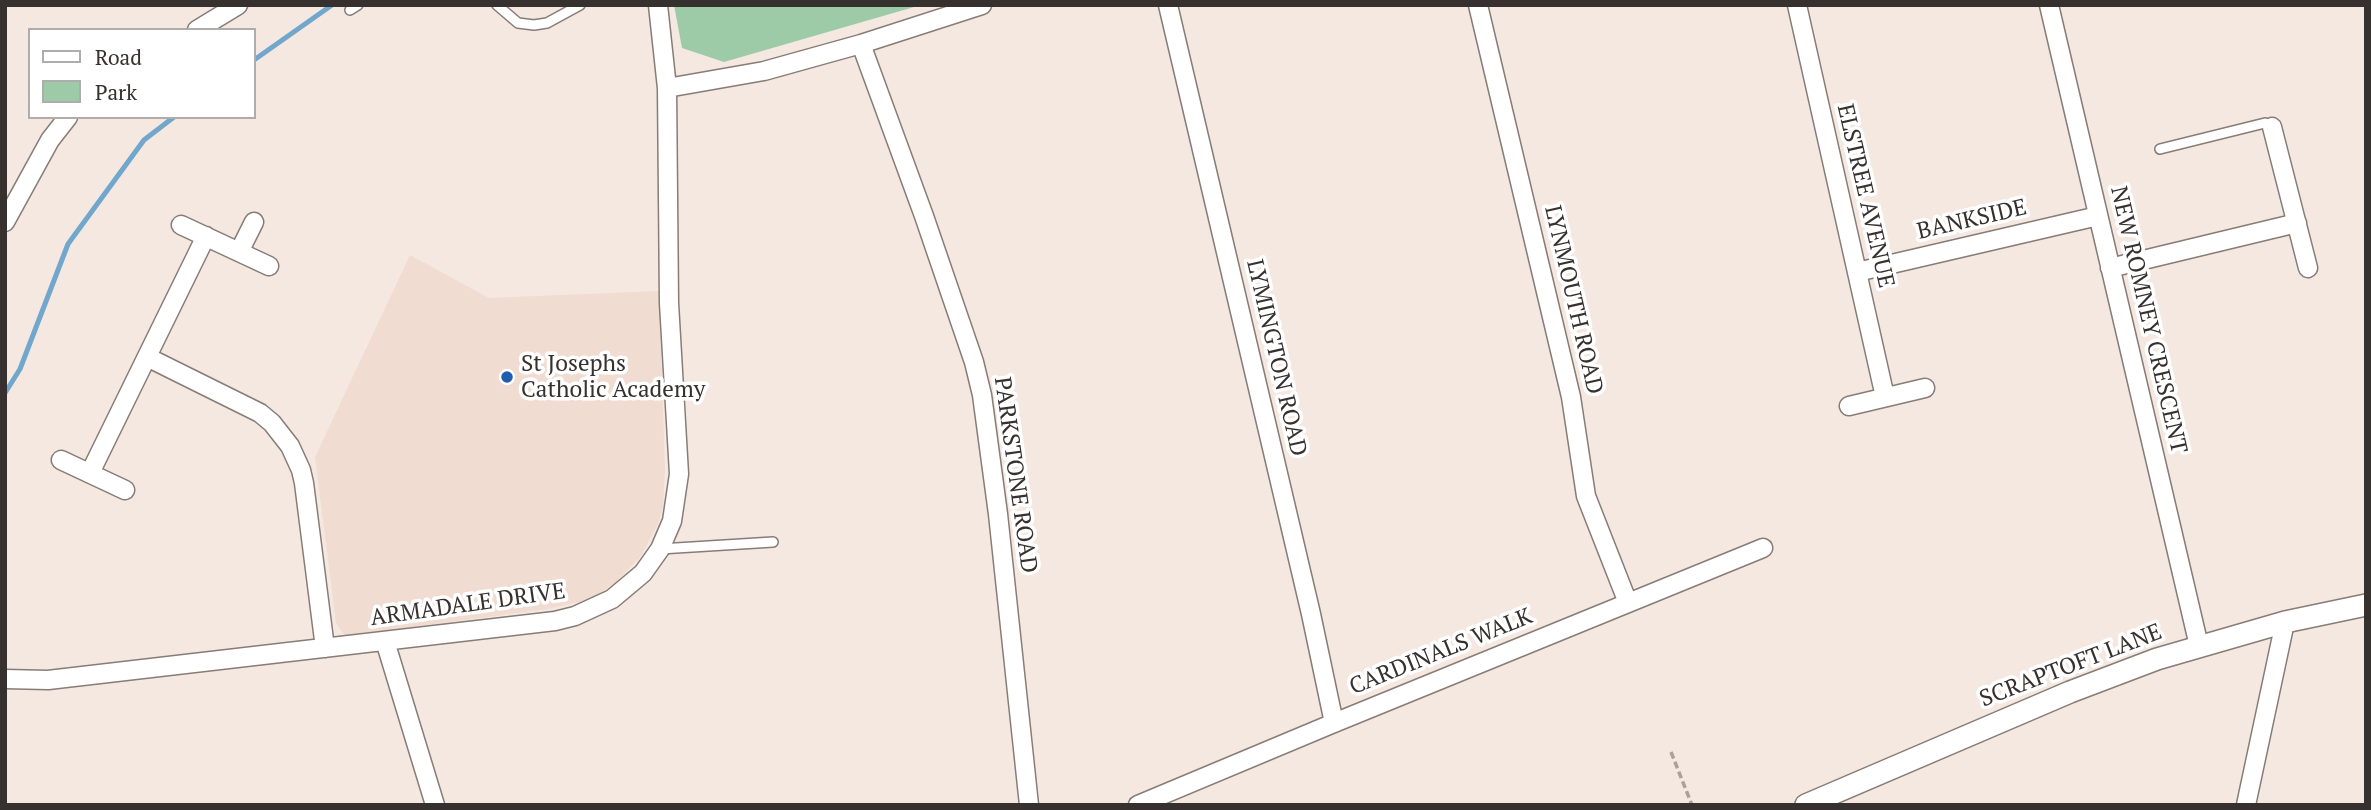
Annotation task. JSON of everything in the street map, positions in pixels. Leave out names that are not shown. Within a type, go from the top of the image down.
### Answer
[{"type":"street","name":"ARMADALE DRIVE","points":[[5,679],[48,680],[555,621],[575,616],[612,599],[643,573],[660,549],[672,521],[679,474],[670,303],[667,88],[658,5]]},
{"type":"street","points":[[667,88],[764,71],[861,44],[982,5]]},
{"type":"street","name":"LYMINGTON ROAD","points":[[1168,5],[1311,614],[1334,723]]},
{"type":"street","name":"LYNMOUTH ROAD","points":[[1478,5],[1571,397],[1586,496],[1628,603]]},
{"type":"street","name":"ELSTREE AVENUE","points":[[1797,5],[1885,397]]},
{"type":"street","name":"NEW ROMNEY CRESCENT","points":[[2049,5],[2199,646]]},
{"type":"street","points":[[200,28],[236,6]]},
{"type":"street","name":"PARKSTONE ROAD","points":[[861,44],[924,216],[974,362],[982,395],[997,502],[1029,805]]},
{"type":"street","points":[[5,222],[50,140],[66,119]]},
{"type":"street","points":[[2272,127],[2308,268]]},
{"type":"street","name":"BANKSIDE","points":[[1857,272],[2098,216]]},
{"type":"street","points":[[239,252],[254,222]]},
{"type":"street","points":[[2110,268],[2297,223]]},
{"type":"street","points":[[181,225],[269,265]]},
{"type":"street","points":[[90,473],[206,236]]},
{"type":"street","points":[[147,357],[260,413],[272,423],[290,446],[304,484],[325,648]]},
{"type":"street","points":[[1849,406],[1925,388]]},
{"type":"street","points":[[61,460],[125,490]]},
{"type":"street","name":"CARDINALS WALK","points":[[1139,805],[1763,548]]},
{"type":"street","name":"SCRAPTOFT LANE","points":[[1806,805],[2070,692],[2199,646],[2285,622],[2366,605]]},
{"type":"street","points":[[2246,805],[2285,622]]},
{"type":"street","points":[[385,641],[435,805]]},
{"type":"lane","points":[[497,5],[511,19],[527,25],[547,23],[580,5]]},
{"type":"lane","points":[[2160,149],[2265,123],[2272,127]]},
{"type":"lane","points":[[660,549],[773,542]]},
{"type":"path","points":[[1671,752],[1692,805]]},
{"type":"shaded area","name":"St Josephs Catholic Academy","points":[[410,255],[489,298],[659,291],[665,469],[663,506],[658,524],[641,556],[615,583],[600,593],[583,601],[548,609],[345,636],[336,623],[315,457]]},
{"type":"green space","points":[[674,5],[921,5],[724,62],[682,48]]},
{"type":"waterway","points":[[256,59],[332,5]]},
{"type":"waterway","points":[[5,393],[20,369],[68,244],[144,140],[171,119]]},
{"type":"place","name":"St Josephs Catholic Academy","points":[[507,377]]}]
